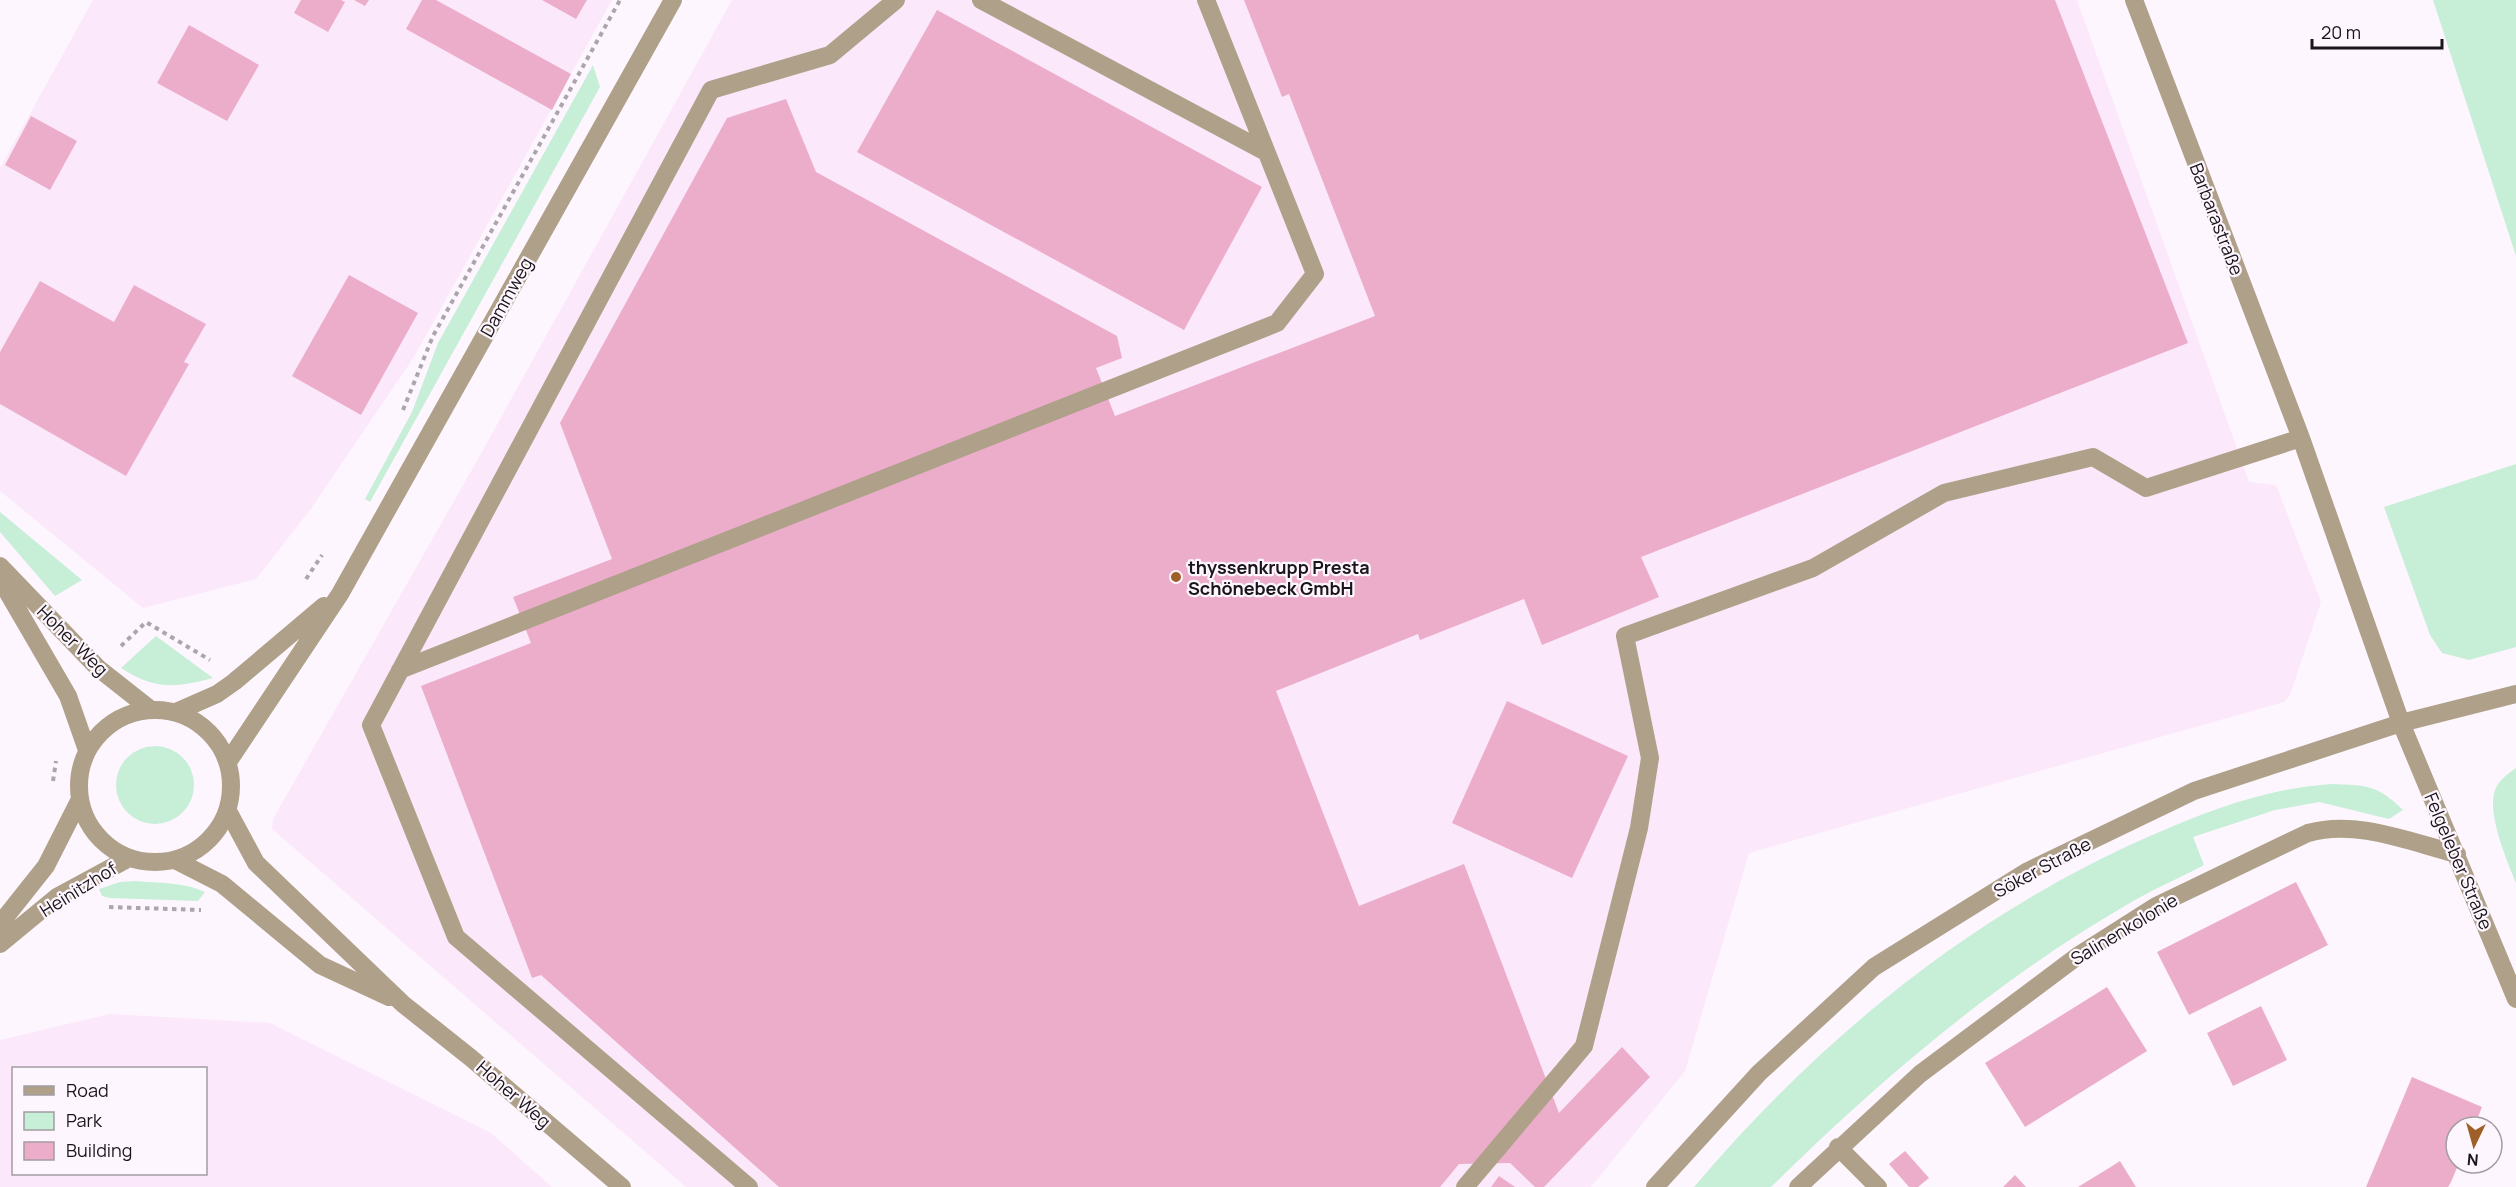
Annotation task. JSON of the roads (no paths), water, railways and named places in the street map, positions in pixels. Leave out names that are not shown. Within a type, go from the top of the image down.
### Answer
[{"type":"street","name":"Dammweg","points":[[228,762],[340,594],[673,0]]},
{"type":"street","points":[[749,1187],[456,937],[371,725],[711,90],[830,55],[896,0]]},
{"type":"street","points":[[981,0],[1266,152]]},
{"type":"street","points":[[400,670],[1277,323],[1315,274],[1206,0]]},
{"type":"street","name":"Barbarastraße","points":[[2134,0],[2301,438],[2401,723]]},
{"type":"street","points":[[1465,1187],[1584,1046],[1639,828],[1650,758],[1625,636],[1814,568],[1944,493],[2093,457],[2146,488],[2301,438]]},
{"type":"street","name":"Hoher Weg","points":[[0,566],[98,668],[150,709]]},
{"type":"street","name":"Hoher Weg","points":[[0,579],[68,696],[87,750]]},
{"type":"street","name":"Dammweg","points":[[176,712],[217,694],[234,682],[340,594]]},
{"type":"street","name":"Söker Straße","points":[[1655,1187],[1758,1073],[1874,967],[2028,871],[2194,792],[2401,723],[2516,694]]},
{"type":"street","points":[[150,709],[176,712],[199,723],[217,740],[228,762],[232,787],[228,811],[216,833],[198,850],[175,860],[152,863],[129,858],[111,849],[96,836],[85,819],[79,801],[79,775],[87,750],[103,729],[124,715],[150,709]]},
{"type":"street","name":"Felgeleber Straße","points":[[2401,723],[2516,999]]},
{"type":"street","name":"Heinitzhof","points":[[0,924],[45,866],[79,801]]},
{"type":"street","name":"Hoher Weg","points":[[228,811],[256,863],[404,1004],[622,1187]]},
{"type":"street","name":"Salinenkolonie","points":[[1797,1187],[1920,1074],[2079,955],[2156,906],[2308,833],[2327,827],[2370,832],[2457,854]]},
{"type":"street","name":"Heinitzhof","points":[[0,944],[57,897],[129,858]]},
{"type":"street","name":"Hoher Weg","points":[[175,860],[228,890],[320,965],[404,1004]]},
{"type":"street","points":[[1838,1147],[1878,1187]]},
{"type":"place","name":"thyssenkrupp Presta Schönebeck GmbH","points":[[1176,577]]}]
